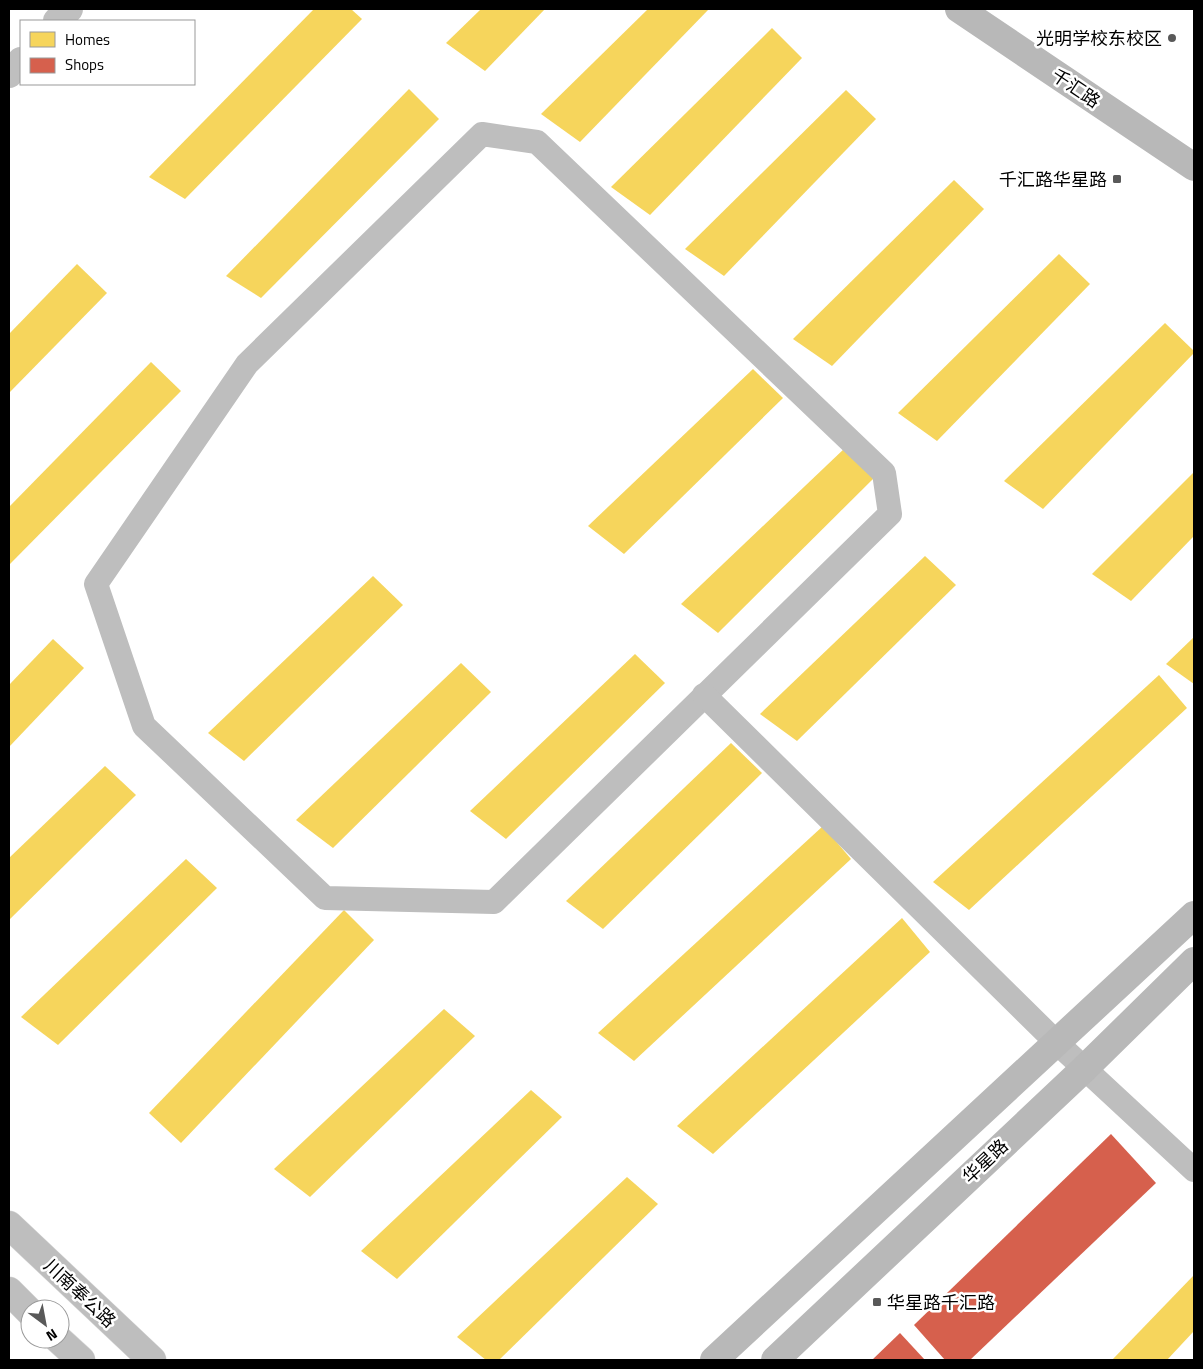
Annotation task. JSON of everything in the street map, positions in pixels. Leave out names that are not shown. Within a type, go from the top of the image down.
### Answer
[{"type":"main road","name":"川南奉公路","points":[[9,1225],[152,1360]]},
{"type":"main road","points":[[9,1291],[20,1302]]},
{"type":"main road","points":[[68,1349],[80,1360]]},
{"type":"street","name":"千汇路","points":[[959,9],[1194,167]]},
{"type":"street","points":[[482,134],[537,142],[884,473],[890,514],[704,695],[494,902],[325,898],[144,726],[96,584],[247,364],[482,134]]},
{"type":"street","points":[[704,695],[1057,1043],[1194,1170]]},
{"type":"street","points":[[714,1360],[1194,915]]},
{"type":"street","name":"华星路","points":[[775,1360],[1084,1069],[1194,961]]},
{"type":"building: Homes","points":[[314,9],[351,9],[362,19],[185,199],[149,177]]},
{"type":"building: Homes","points":[[481,9],[545,9],[485,71],[446,43]]},
{"type":"building: Homes","points":[[648,9],[709,9],[580,142],[541,114]]},
{"type":"building: Homes","points":[[772,28],[802,58],[650,215],[611,187]]},
{"type":"building: Homes","points":[[409,89],[439,119],[261,298],[226,276]]},
{"type":"building: Homes","points":[[846,90],[876,119],[724,276],[685,249]]},
{"type":"building: Homes","points":[[954,180],[984,209],[832,366],[793,339]]},
{"type":"building: Homes","points":[[1059,254],[1090,284],[937,441],[898,413]]},
{"type":"building: Homes","points":[[77,264],[107,293],[9,393],[9,334]]},
{"type":"building: Homes","points":[[1165,323],[1194,353],[1043,509],[1004,481]]},
{"type":"building: Homes","points":[[151,362],[181,391],[9,565],[9,507]]},
{"type":"building: Homes","points":[[753,369],[783,398],[624,554],[588,526]]},
{"type":"building: Homes","points":[[846,447],[876,476],[718,633],[681,604]]},
{"type":"building: Homes","points":[[1194,472],[1194,536],[1131,601],[1092,574]]},
{"type":"building: Homes","points":[[925,556],[956,585],[797,741],[760,714]]},
{"type":"building: Homes","points":[[373,576],[403,605],[244,761],[208,733]]},
{"type":"building: Homes","points":[[1194,637],[1194,684],[1166,664]]},
{"type":"building: Homes","points":[[53,639],[84,668],[9,747],[9,685]]},
{"type":"building: Homes","points":[[635,654],[665,683],[506,839],[470,811]]},
{"type":"building: Homes","points":[[461,663],[491,692],[333,848],[296,820]]},
{"type":"building: Homes","points":[[1159,675],[1187,708],[969,910],[933,882]]},
{"type":"building: Homes","points":[[731,743],[762,773],[603,929],[566,901]]},
{"type":"building: Homes","points":[[105,766],[136,795],[9,920],[9,858]]},
{"type":"building: Homes","points":[[823,826],[851,859],[634,1061],[598,1033]]},
{"type":"building: Homes","points":[[186,859],[217,888],[58,1045],[21,1017]]},
{"type":"building: Homes","points":[[344,910],[374,940],[181,1143],[149,1113]]},
{"type":"building: Homes","points":[[902,918],[930,952],[713,1154],[677,1126]]},
{"type":"building: Homes","points":[[444,1009],[475,1036],[310,1197],[274,1169]]},
{"type":"building: Homes","points":[[531,1090],[562,1117],[397,1279],[361,1251]]},
{"type":"building: Homes","points":[[627,1177],[658,1204],[499,1360],[486,1360],[457,1337]]},
{"type":"building: Homes","points":[[1194,1275],[1194,1331],[1167,1360],[1112,1360]]},
{"type":"building: Shops","points":[[1111,1134],[1156,1183],[970,1360],[945,1360],[914,1325]]},
{"type":"building: Shops","points":[[900,1333],[925,1360],[872,1360]]},
{"type":"waterway","points":[[58,20],[69,9]]},
{"type":"waterway","points":[[9,74],[20,62]]},
{"type":"place","name":"光明学校东校区","points":[[1172,38]]},
{"type":"place","name":"千汇路华星路","points":[[1117,179]]},
{"type":"place","name":"华星路千汇路","points":[[877,1302]]}]
